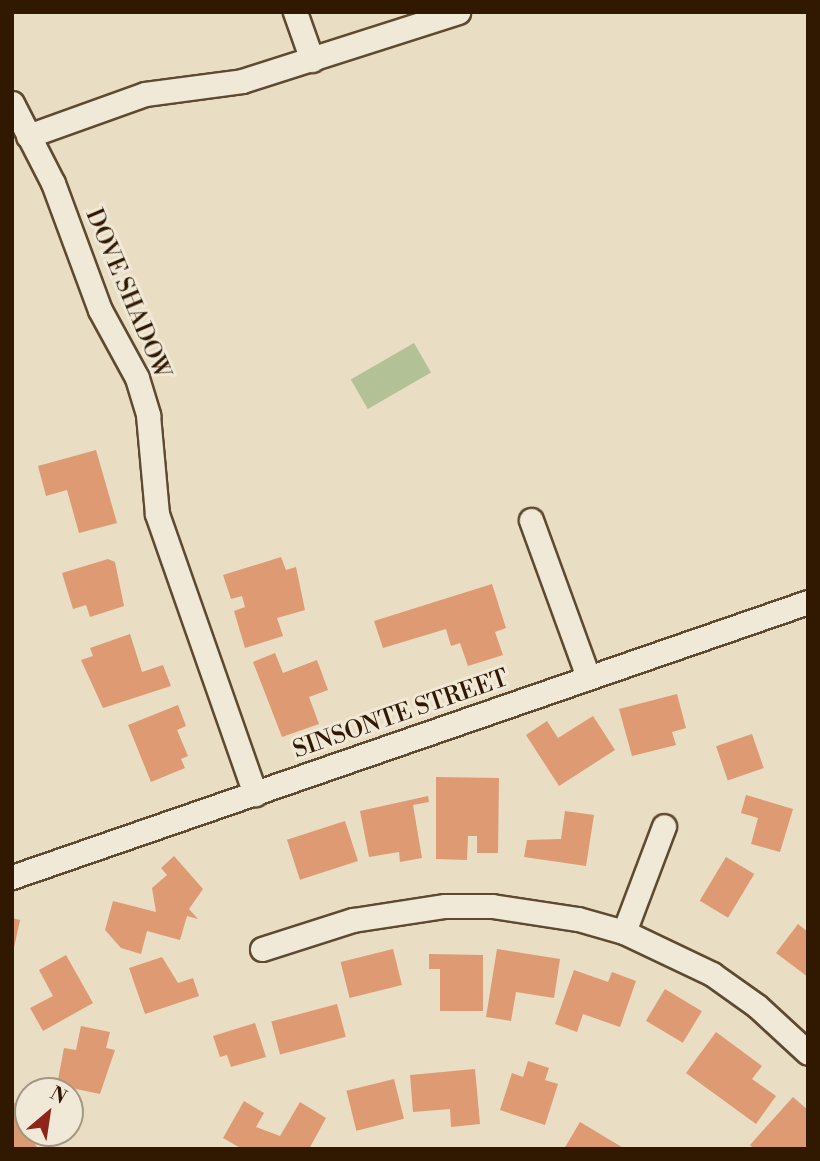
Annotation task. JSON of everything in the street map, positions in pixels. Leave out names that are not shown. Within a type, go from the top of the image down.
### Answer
[{"type":"street","points":[[295,12],[312,60]]},
{"type":"street","points":[[27,135],[145,94],[242,81],[458,12]]},
{"type":"street","name":"DOVE SHADOW","points":[[12,103],[53,183],[100,310],[137,378],[148,415],[161,527],[255,794]]},
{"type":"street","points":[[531,520],[588,677]]},
{"type":"street","name":"SINSONTE STREET","points":[[12,877],[808,602]]},
{"type":"street","points":[[624,932],[664,826]]},
{"type":"street","points":[[262,949],[353,920],[445,906],[531,910],[624,932],[712,974],[808,1053]]},
{"type":"green space","points":[[414,343],[431,372],[368,409],[351,380]]},
{"type":"building","points":[[96,450],[117,523],[79,533],[67,490],[46,496],[38,466]]},
{"type":"building","points":[[281,557],[286,570],[296,567],[305,610],[277,618],[283,636],[245,648],[234,611],[245,607],[242,596],[231,599],[223,575]]},
{"type":"building","points":[[108,559],[115,562],[124,606],[90,617],[86,605],[73,609],[62,573]]},
{"type":"building","points":[[492,584],[506,628],[495,632],[503,655],[468,666],[460,643],[451,646],[446,629],[383,648],[374,621]]},
{"type":"building","points":[[130,634],[142,672],[163,665],[171,686],[103,708],[81,660],[93,656],[90,648]]},
{"type":"building","points":[[275,653],[283,673],[317,660],[328,690],[309,697],[319,724],[282,737],[253,662]]},
{"type":"building","points":[[677,694],[686,728],[672,732],[676,745],[632,756],[619,709]]},
{"type":"building","points":[[178,705],[186,726],[177,730],[188,756],[181,759],[185,768],[151,782],[128,725]]},
{"type":"building","points":[[593,716],[615,750],[559,786],[526,735],[547,721],[558,738]]},
{"type":"building","points":[[752,734],[764,768],[728,780],[716,746]]},
{"type":"building","points":[[436,777],[499,778],[498,853],[477,853],[477,836],[468,836],[467,860],[436,859]]},
{"type":"building","points":[[746,795],[793,809],[780,852],[751,844],[758,818],[741,813]]},
{"type":"building","points":[[428,796],[429,802],[413,805],[422,858],[400,862],[399,852],[369,857],[360,811]]},
{"type":"building","points":[[565,811],[594,815],[586,866],[524,857],[527,840],[561,839]]},
{"type":"building","points":[[345,821],[358,861],[300,880],[287,840]]},
{"type":"building","points":[[174,856],[203,889],[189,909],[198,919],[187,916],[180,940],[147,931],[141,954],[121,948],[105,930],[113,901],[156,912],[152,888],[167,875],[161,868]]},
{"type":"building","points":[[726,857],[754,874],[728,918],[700,901]]},
{"type":"building","points":[[12,918],[20,920],[13,952],[12,952]]},
{"type":"building","points":[[798,924],[808,932],[808,977],[776,953]]},
{"type":"building","points":[[393,949],[402,985],[350,998],[341,962]]},
{"type":"building","points":[[497,949],[560,959],[554,998],[516,992],[511,1021],[486,1017]]},
{"type":"building","points":[[429,954],[483,955],[483,1011],[440,1011],[440,969],[429,969]]},
{"type":"building","points":[[66,955],[93,1003],[43,1031],[30,1008],[53,996],[39,970]]},
{"type":"building","points":[[162,957],[178,983],[193,978],[199,996],[145,1014],[129,968]]},
{"type":"building","points":[[574,970],[608,982],[612,972],[636,981],[620,1027],[583,1014],[577,1032],[555,1024]]},
{"type":"building","points":[[665,989],[702,1011],[683,1043],[646,1021]]},
{"type":"building","points":[[337,1004],[346,1037],[280,1054],[271,1022]]},
{"type":"building","points":[[255,1023],[266,1057],[231,1067],[227,1055],[220,1057],[213,1036]]},
{"type":"building","points":[[81,1026],[110,1032],[106,1048],[115,1050],[100,1094],[84,1091],[84,1077],[59,1077],[64,1048],[76,1050]]},
{"type":"building","points":[[716,1032],[762,1066],[752,1079],[776,1096],[756,1124],[686,1073]]},
{"type":"building","points":[[528,1061],[549,1068],[545,1080],[558,1084],[545,1125],[500,1110],[512,1073],[523,1077]]},
{"type":"building","points":[[475,1069],[480,1124],[451,1127],[450,1109],[413,1112],[410,1075]]},
{"type":"building","points":[[394,1079],[404,1119],[356,1131],[346,1091]]},
{"type":"building","points":[[793,1097],[808,1110],[808,1149],[754,1149],[750,1145]]},
{"type":"building","points":[[244,1101],[264,1113],[256,1127],[280,1136],[300,1102],[326,1118],[309,1149],[242,1149],[223,1138]]},
{"type":"building","points":[[14,1103],[14,1147],[37,1147],[12,1149]]},
{"type":"building","points":[[580,1122],[625,1149],[564,1149]]}]
